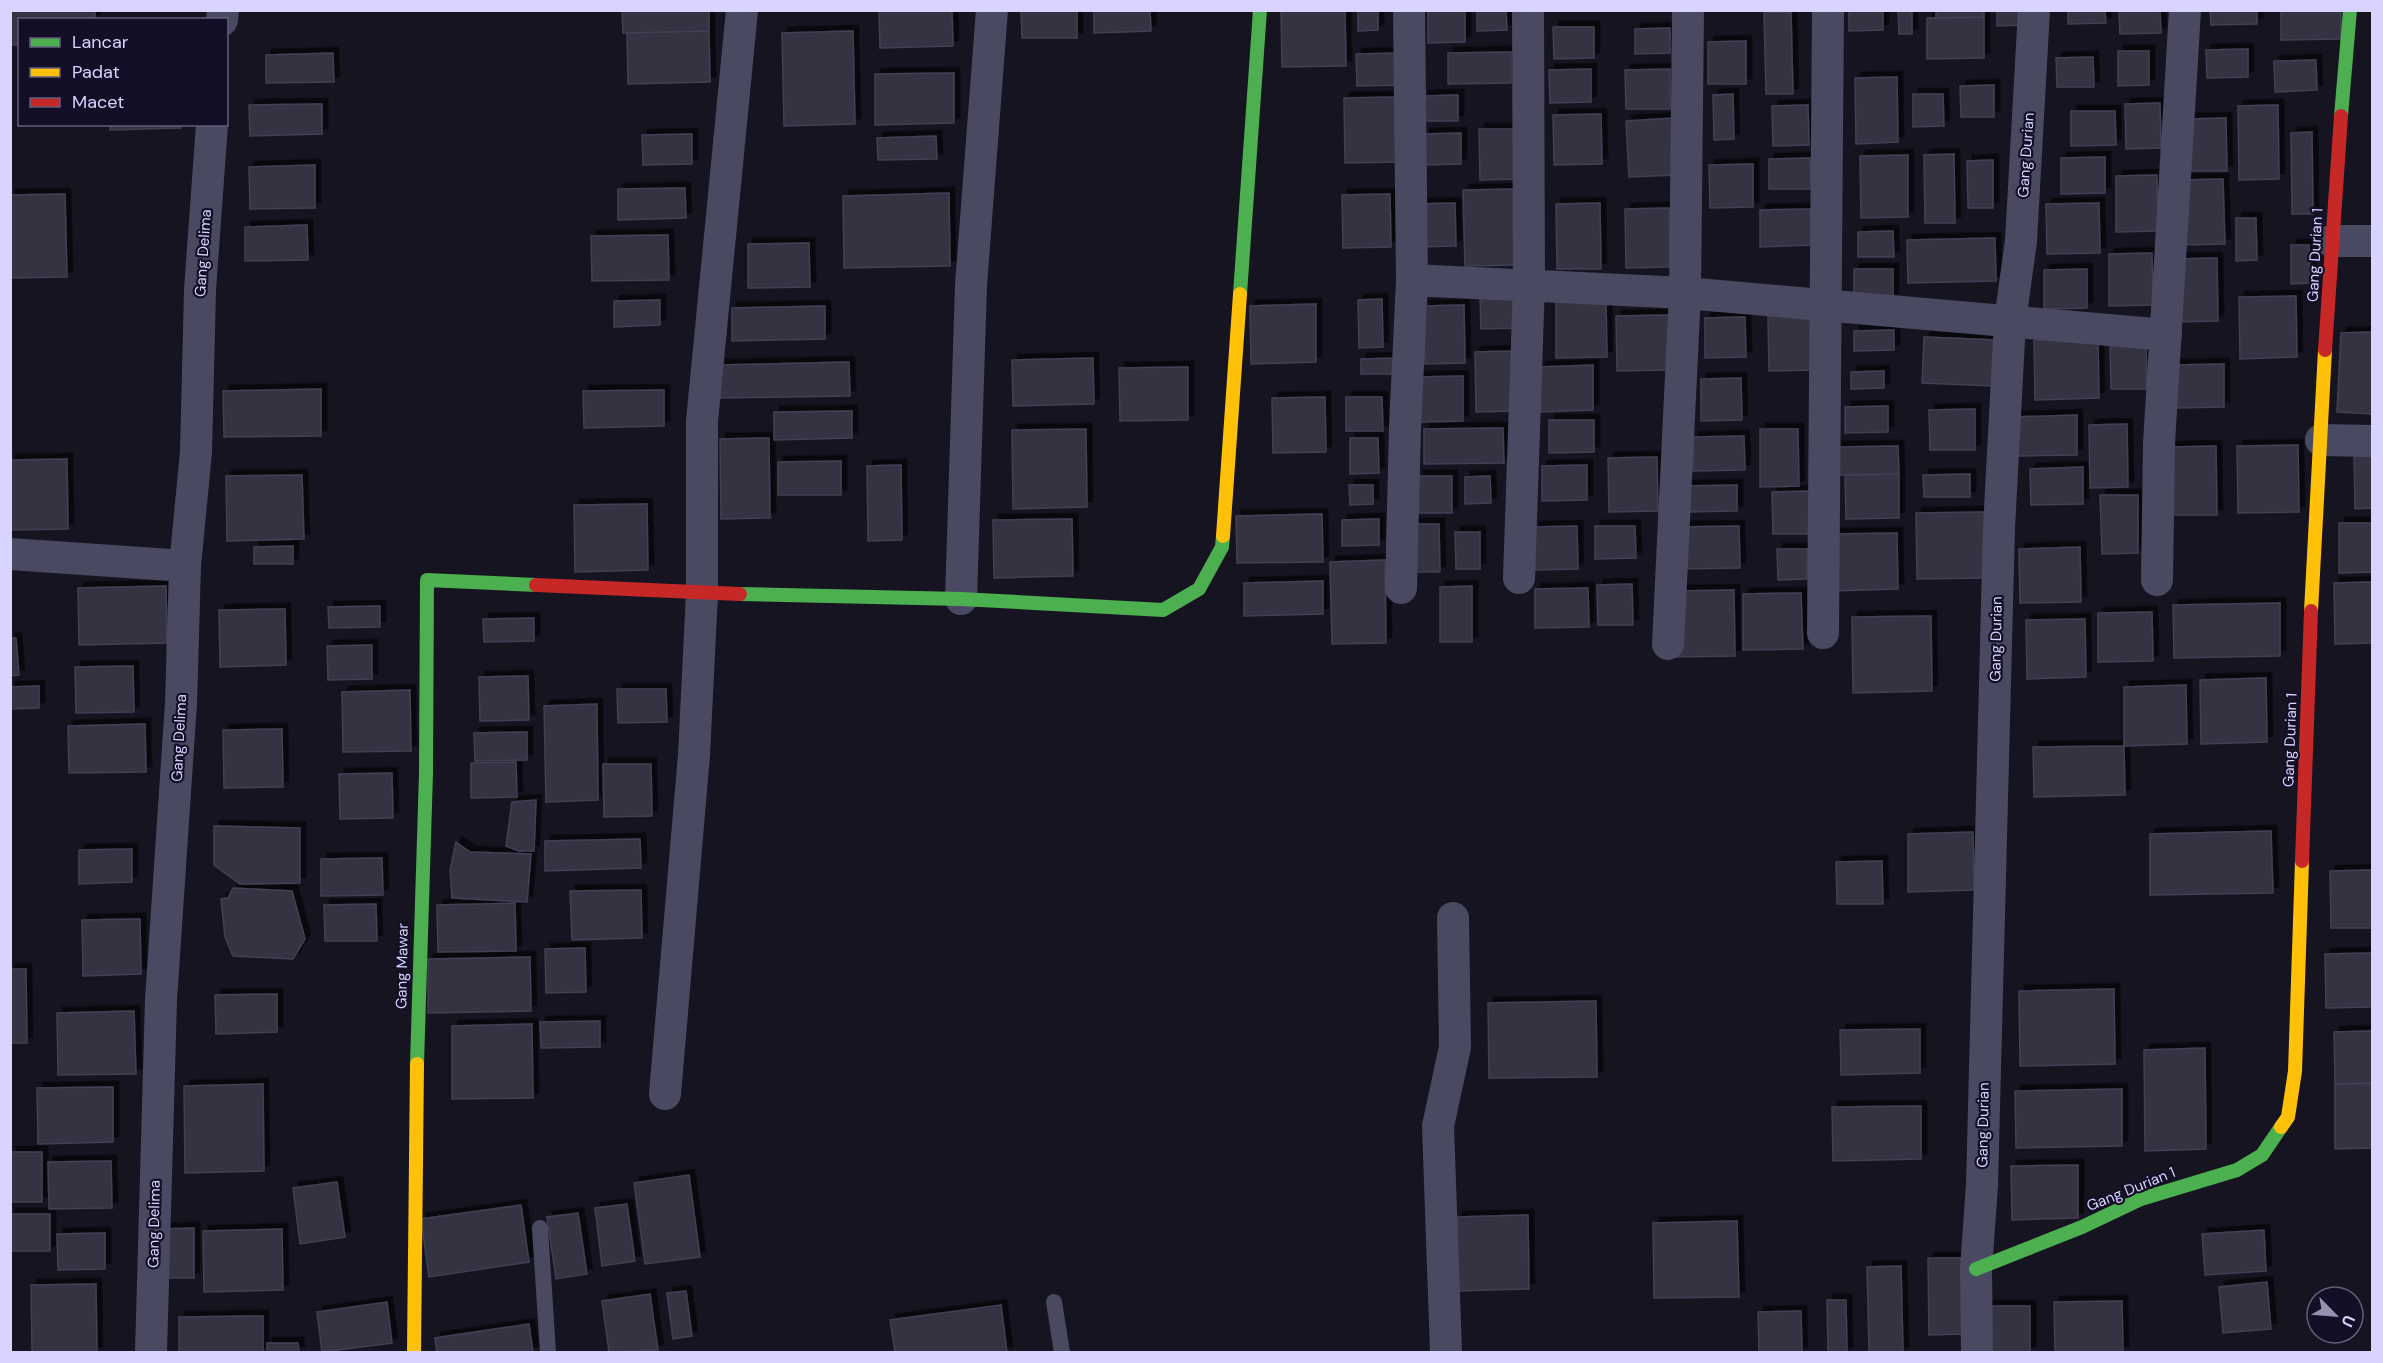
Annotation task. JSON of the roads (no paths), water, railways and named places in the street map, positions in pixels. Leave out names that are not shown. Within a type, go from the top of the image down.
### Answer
[{"type":"street","points":[[665,1094],[694,755],[702,593],[702,421],[742,10]]},
{"type":"street","points":[[961,599],[971,285],[992,10]]},
{"type":"street","points":[[702,593],[961,599],[1163,610],[1199,589],[1222,548],[1260,10]]},
{"type":"street","points":[[1401,588],[1412,280],[1409,10]]},
{"type":"street","points":[[1519,578],[1529,283],[1528,10]]},
{"type":"street","points":[[1668,644],[1685,293],[1688,10]]},
{"type":"street","points":[[1822,633],[1827,305],[1828,10]]},
{"type":"street","name":"Gang Durian","points":[[1977,1353],[1976,1269],[1982,1185],[1999,528],[2010,321],[2021,241],[2034,10]]},
{"type":"street","points":[[2157,580],[2159,444],[2185,10]]},
{"type":"street","name":"Gang Durian 1","points":[[1976,1269],[2082,1227],[2141,1199],[2197,1180],[2237,1170],[2262,1155],[2288,1117],[2295,1071],[2313,558],[2331,241],[2350,10]]},
{"type":"street","name":"Gang Delima","points":[[151,1353],[161,1000],[181,703],[185,566],[196,452],[200,290],[212,126]]},
{"type":"street","points":[[2331,241],[2373,241]]},
{"type":"street","points":[[1412,280],[1529,283],[1685,293],[2166,334]]},
{"type":"street","points":[[2321,440],[2373,441]]},
{"type":"street","points":[[10,554],[185,566]]},
{"type":"street","name":"Gang Mawar","points":[[414,1353],[414,1159],[427,756],[427,580],[702,593]]},
{"type":"street","points":[[1446,1353],[1438,1126],[1455,1047],[1454,918]]},
{"type":"lane","points":[[540,1228],[548,1353]]},
{"type":"lane","points":[[1054,1302],[1062,1353]]}]
